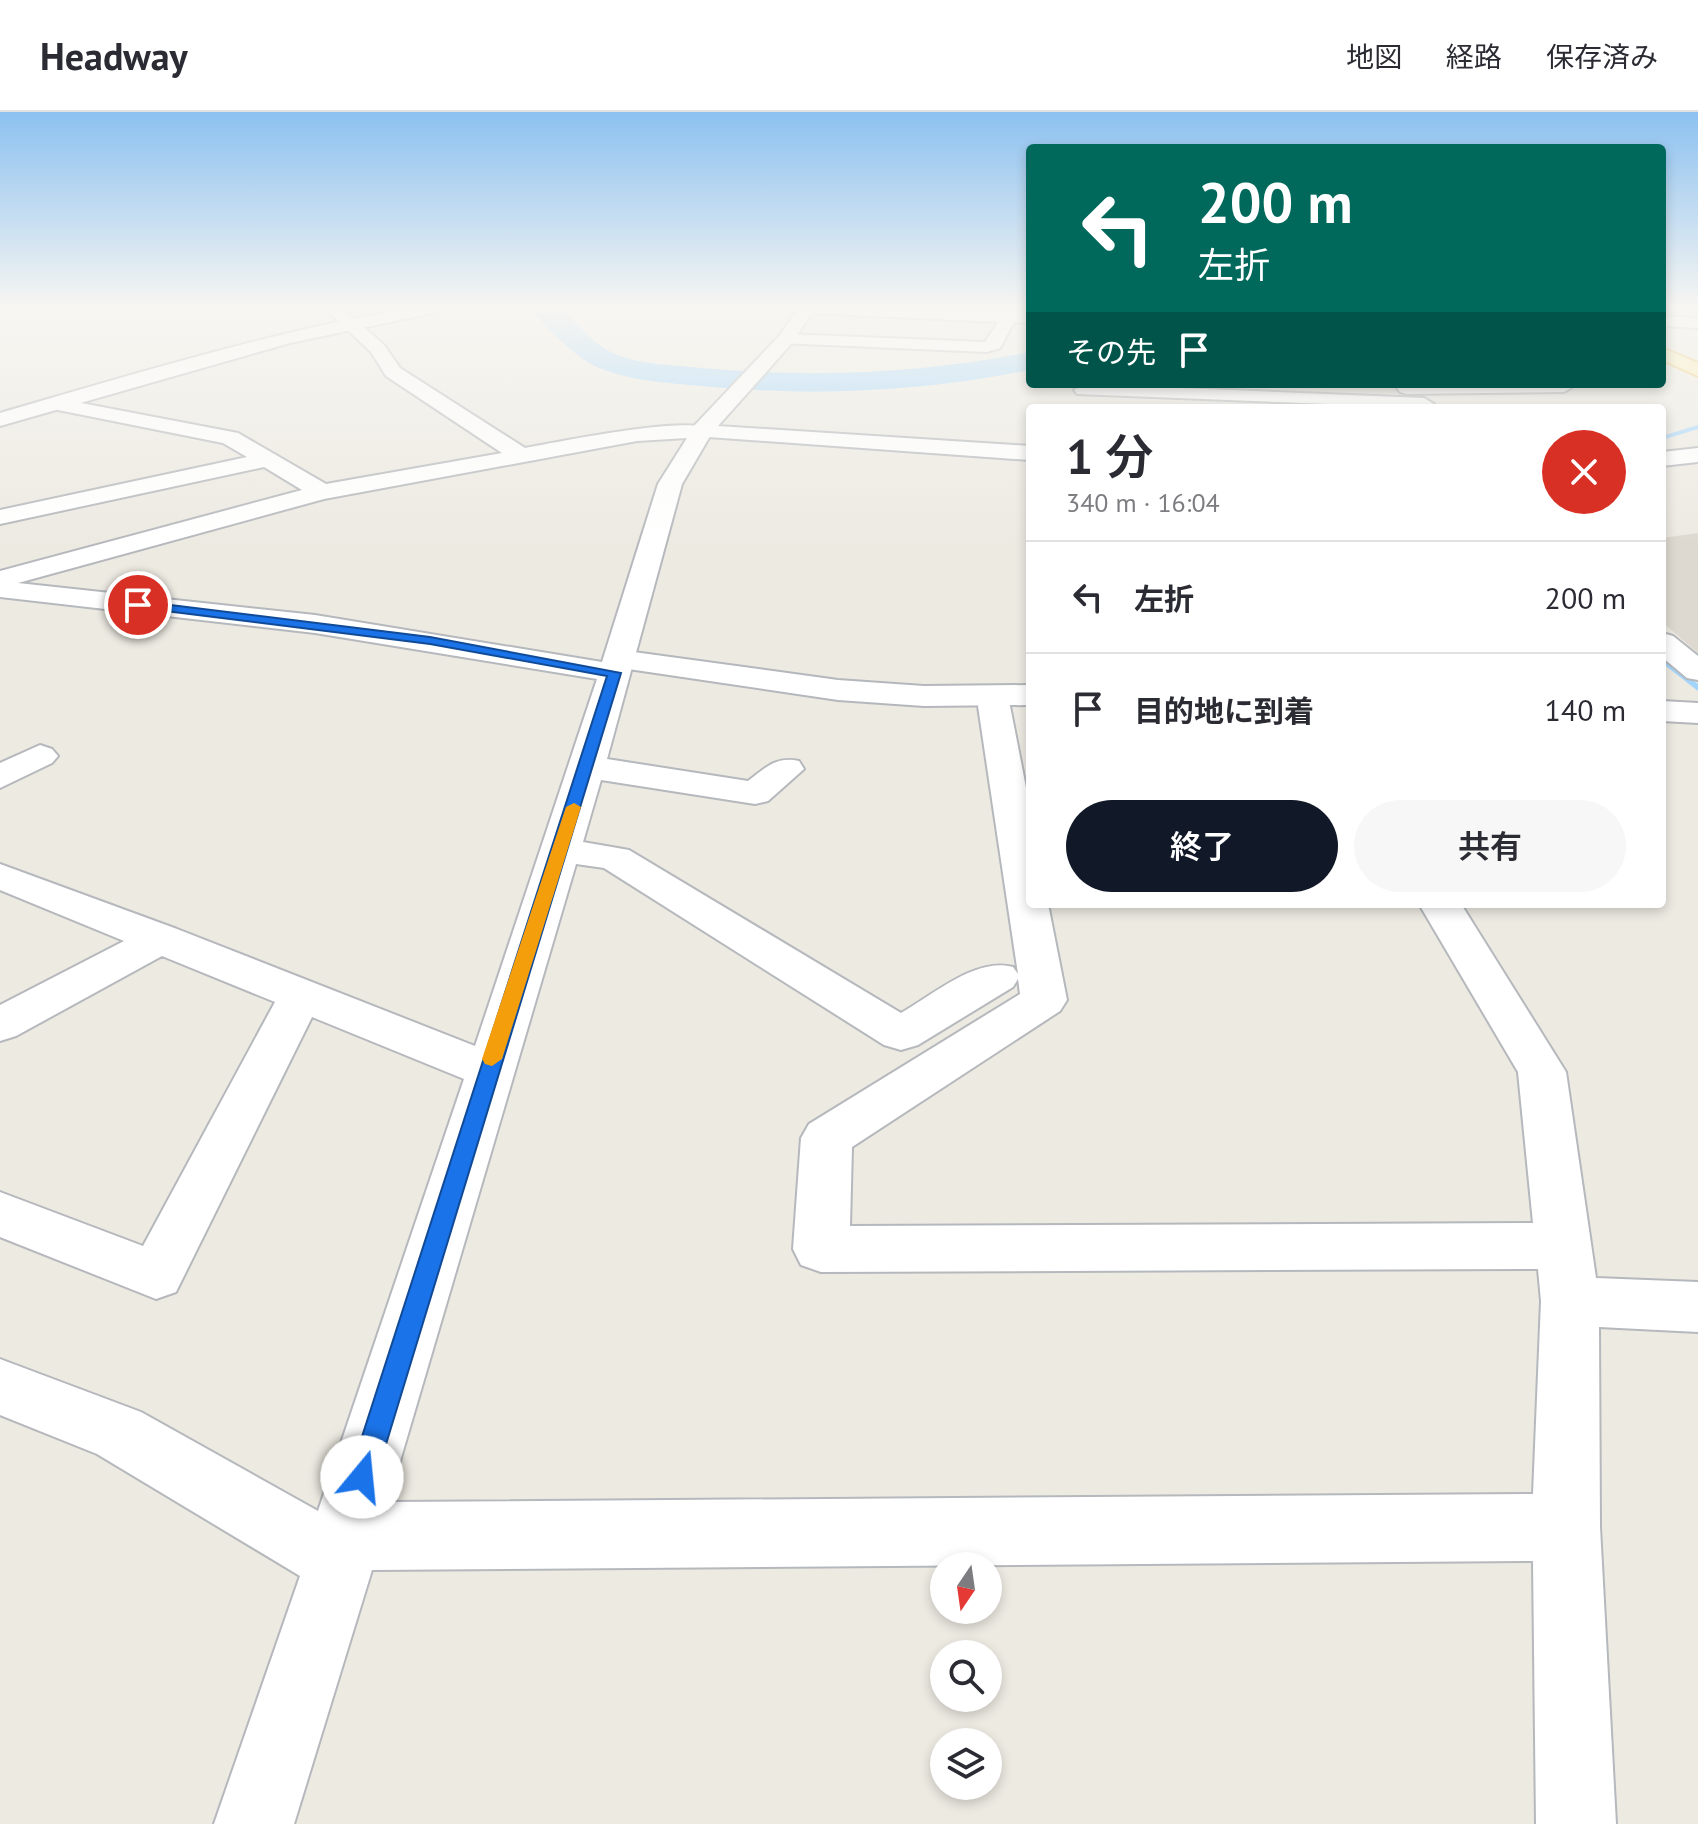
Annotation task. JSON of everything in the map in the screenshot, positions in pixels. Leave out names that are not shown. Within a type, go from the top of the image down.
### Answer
[{"type":"street","points":[[0,420],[120,385]]},
{"type":"street","points":[[413,385],[525,458]]},
{"type":"street","points":[[254,1824],[489,1070],[587,767],[670,484],[702,431],[743,385]]},
{"type":"street","points":[[1069,404],[1070,392],[1088,388]]},
{"type":"street","points":[[1111,388],[1396,404]]},
{"type":"street","points":[[1292,388],[1306,398]]},
{"type":"street","points":[[1406,388],[1424,404]]},
{"type":"street","points":[[1519,388],[1546,404]]},
{"type":"street","points":[[55,404],[230,438],[322,492]]},
{"type":"street","points":[[0,579],[322,492],[525,458],[649,433],[702,431],[1026,453]]},
{"type":"street","points":[[1666,459],[1698,455]]},
{"type":"street","points":[[0,517],[266,460]]},
{"type":"street","points":[[0,589],[315,624],[617,666],[838,690],[1012,701],[1026,832]]},
{"type":"street","points":[[1666,645],[1698,671]]},
{"type":"street","points":[[1666,711],[1698,713]]},
{"type":"street","points":[[0,743],[40,756],[0,777]]},
{"type":"street","points":[[587,767],[755,793],[786,769]]},
{"type":"street","points":[[560,850],[615,858],[901,1034],[997,977]]},
{"type":"street","points":[[0,876],[302,993],[489,1070]]},
{"type":"street","points":[[1034,908],[1044,1000],[827,1138],[821,1249],[1567,1273],[1698,1307]]},
{"type":"street","points":[[1442,908],[1542,1072],[1567,1273],[1566,1527],[1576,1824]]},
{"type":"street","points":[[0,1025],[162,938]]},
{"type":"street","points":[[0,1214],[156,1275],[302,993]]},
{"type":"street","points":[[0,1387],[119,1433],[342,1548],[1566,1527]]},
{"type":"shaded area","points":[[1698,533],[1698,653],[1666,625],[1666,537]]},
{"type":"waterway","points":[[1666,437],[1698,427]]},
{"type":"waterway","points":[[1666,662],[1698,688]]},
{"type":"slow traffic","points":[[492,1059],[574,807]]},
{"type":"route","points":[[138,605],[315,624],[615,673],[362,1477]]}]
